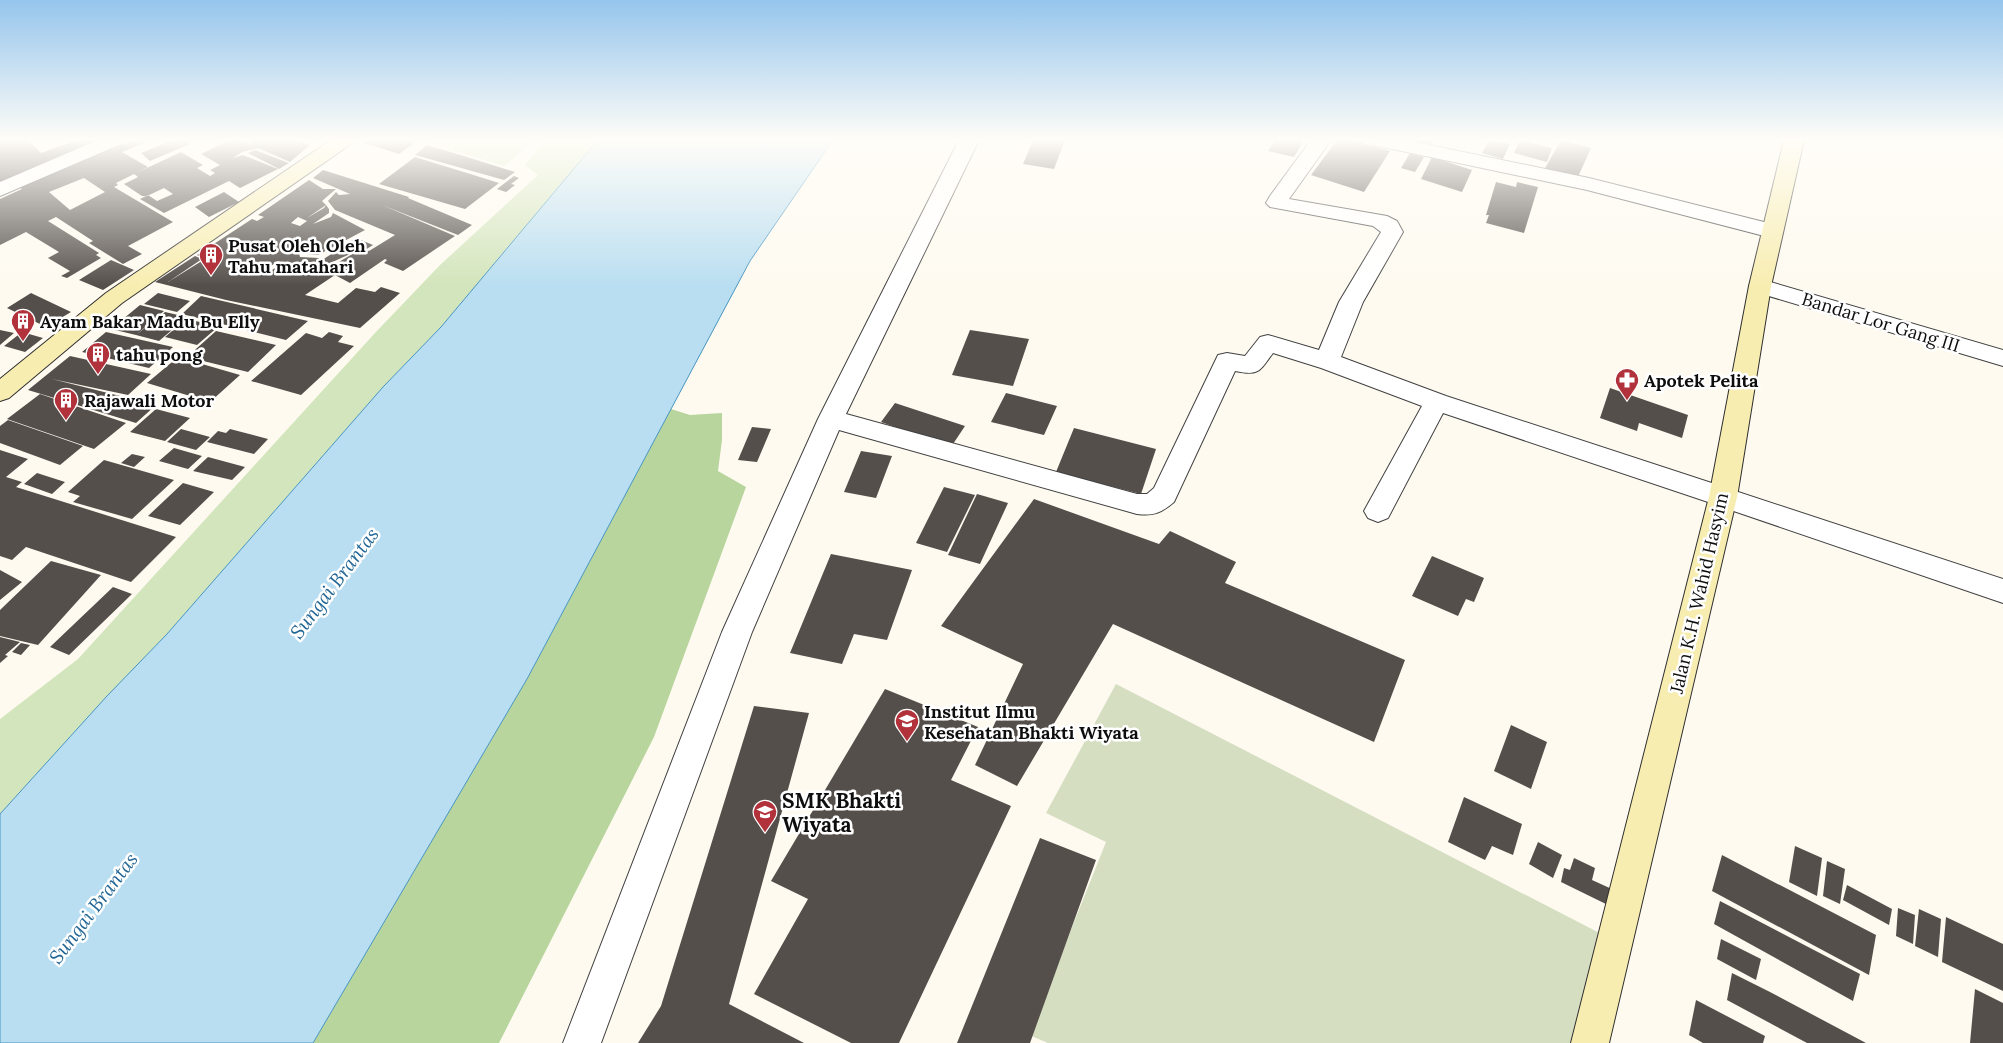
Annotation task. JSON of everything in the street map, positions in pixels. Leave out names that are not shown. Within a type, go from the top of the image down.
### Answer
[{"type":"main road","points":[[0,392],[114,298],[273,189]]},
{"type":"main road","name":"Jalan K.H. Wahid Hasyim","points":[[1590,1043],[1723,498],[1760,286],[1782,189]]},
{"type":"street","points":[[582,1043],[737,632],[831,420],[945,189]]},
{"type":"street","points":[[1285,189],[1277,200],[1277,203],[1379,222],[1389,226],[1392,232],[1351,302],[1330,356],[1330,362]]},
{"type":"street","points":[[1606,189],[1772,231]]},
{"type":"street","name":"Bandar Lor Gang III","points":[[1760,286],[2003,358]]},
{"type":"street","points":[[831,420],[1137,504],[1152,505],[1164,496],[1227,361],[1251,366],[1268,343],[1330,362],[1437,402],[2003,591]]},
{"type":"street","points":[[1378,511],[1437,402]]},
{"type":"green space","points":[[523,189],[557,189],[441,327],[383,387],[167,634],[100,704],[0,814],[0,719],[78,659],[375,333],[440,265]]},
{"type":"green space","points":[[671,409],[690,415],[722,413],[722,440],[718,471],[746,487],[654,737],[499,1043],[313,1043],[527,679]]},
{"type":"green space","points":[[1116,684],[1617,942],[1592,1043],[1048,1043],[1029,1035],[1106,842],[1046,813]]},
{"type":"water","name":"Sungai Brantas","points":[[557,189],[800,189],[750,261],[527,679],[313,1043],[0,1043],[0,814],[107,696],[167,634],[383,387],[441,327]]},
{"type":"building","points":[[22,189],[57,189],[49,192],[70,210],[105,192],[100,189],[117,189],[173,222],[128,246],[142,254],[123,264],[89,243],[93,241],[56,217],[48,221],[99,253],[96,255],[101,258],[67,278],[61,276],[70,271],[48,258],[59,252],[26,232],[0,245],[0,199]]},
{"type":"building","points":[[131,189],[162,189],[148,195],[157,201],[173,194],[165,189],[213,189],[164,213],[140,199],[146,196],[142,196]]},
{"type":"building","points":[[296,189],[336,189],[322,201],[326,205],[329,209],[329,213],[313,224],[331,217],[333,213],[365,230],[318,255],[299,253],[300,257],[319,258],[319,262],[356,238],[373,245],[365,250],[369,251],[395,235],[335,210],[328,201],[336,192],[339,195],[350,194],[338,189],[382,189],[409,197],[472,225],[458,235],[382,205],[455,236],[403,271],[384,263],[387,260],[385,259],[350,283],[335,275],[305,295],[338,303],[356,288],[375,292],[381,287],[400,293],[360,328],[226,300],[155,282],[195,256],[202,259],[168,282],[205,259],[214,263],[197,255],[252,219],[257,221],[264,217],[258,215]],"holes":[[[298,217],[307,221],[300,226],[291,223]],[[361,249],[325,270],[329,269],[335,275],[316,274],[316,266],[322,270],[326,265]],[[278,261],[283,263],[269,272],[265,270]]]},
{"type":"building","points":[[395,189],[492,189],[465,209]]},
{"type":"building","points":[[497,189],[510,189],[506,192]]},
{"type":"building","points":[[1354,189],[1366,189],[1364,192]]},
{"type":"building","points":[[1452,189],[1464,189],[1462,192]]},
{"type":"building","points":[[1494,189],[1537,189],[1524,233],[1486,223],[1489,215],[1486,215]]},
{"type":"building","points":[[224,192],[239,202],[209,217],[195,207]]},
{"type":"building","points":[[111,260],[134,270],[103,290],[79,280]]},
{"type":"building","points":[[31,293],[71,312],[46,327],[7,308]]},
{"type":"building","points":[[158,293],[190,301],[177,312],[144,304]]},
{"type":"building","points":[[201,296],[308,321],[286,340],[182,314]]},
{"type":"building","points":[[140,305],[164,311],[136,335],[111,329]]},
{"type":"building","points":[[165,312],[187,317],[159,341],[136,335]]},
{"type":"building","points":[[186,319],[219,326],[197,345],[165,337]]},
{"type":"building","points":[[0,330],[14,333],[0,345]]},
{"type":"building","points":[[970,330],[1029,339],[1013,386],[952,375]]},
{"type":"building","points":[[216,331],[276,345],[248,372],[187,357]]},
{"type":"building","name":"Ayam Bakar Madu Bu Elly","points":[[22,332],[43,338],[25,352],[4,346]]},
{"type":"building","points":[[106,332],[173,347],[149,368],[82,352]]},
{"type":"building","points":[[329,332],[343,336],[338,342],[354,346],[301,395],[251,381],[306,333],[322,338]]},
{"type":"building","points":[[70,356],[151,374],[128,395],[52,379],[156,405],[136,423],[28,390]]},
{"type":"building","points":[[178,357],[240,375],[210,402],[147,383]]},
{"type":"building","name":"Apotek Pelita","points":[[1610,388],[1688,415],[1682,438],[1639,423],[1637,431],[1600,418]]},
{"type":"building","points":[[1006,393],[1057,406],[1044,435],[991,422]]},
{"type":"building","name":"Rajawali Motor","points":[[40,394],[126,423],[94,449],[7,419]]},
{"type":"building","points":[[895,403],[965,426],[951,447],[881,422]]},
{"type":"building","points":[[156,409],[190,418],[165,441],[130,432]]},
{"type":"building","points":[[8,420],[83,446],[60,465],[0,443],[0,426]]},
{"type":"building","points":[[752,427],[771,429],[757,462],[738,460]]},
{"type":"building","points":[[1074,428],[1156,449],[1141,494],[1056,472]]},
{"type":"building","points":[[181,429],[210,437],[196,450],[167,442]]},
{"type":"building","points":[[230,429],[268,439],[254,454],[207,442],[218,431],[226,433]]},
{"type":"building","points":[[174,448],[202,456],[188,469],[159,461]]},
{"type":"building","points":[[0,450],[28,459],[6,477],[22,482],[16,487],[176,537],[131,582],[26,547],[12,560],[0,556]]},
{"type":"building","points":[[861,451],[892,456],[876,498],[844,492]]},
{"type":"building","points":[[132,454],[145,457],[134,467],[121,463]]},
{"type":"building","points":[[208,457],[245,467],[232,480],[193,471]]},
{"type":"building","points":[[104,460],[174,480],[132,519],[73,502],[80,496],[68,492]]},
{"type":"building","points":[[37,473],[65,482],[52,494],[24,484]]},
{"type":"building","points":[[183,483],[214,492],[180,525],[148,516]]},
{"type":"building","points":[[944,487],[975,495],[947,552],[916,543]]},
{"type":"building","points":[[977,494],[1008,503],[980,564],[948,555]]},
{"type":"building","points":[[1034,499],[1159,544],[1170,531],[1236,562],[1225,583],[1405,660],[1374,742],[1113,624],[1017,786],[975,765],[1023,664],[941,626]]},
{"type":"building","points":[[831,554],[912,570],[887,640],[854,634],[842,664],[790,653]]},
{"type":"building","points":[[1432,556],[1484,578],[1474,602],[1466,599],[1458,616],[1412,596]]},
{"type":"building","points":[[51,561],[101,575],[38,645],[0,636],[0,610]]},
{"type":"building","points":[[0,570],[22,582],[0,600]]},
{"type":"building","points":[[113,587],[132,594],[69,655],[50,647]]},
{"type":"building","points":[[0,637],[20,642],[5,655],[8,656],[0,663]]},
{"type":"building","points":[[21,643],[30,645],[21,655],[12,652]]},
{"type":"building","points":[[885,689],[978,727],[951,780],[1011,806],[899,1043],[851,1043],[754,994],[808,899],[771,881]]},
{"type":"building","points":[[754,706],[809,713],[729,1004],[804,1043],[638,1043],[661,1006]]},
{"type":"building","points":[[1511,725],[1547,742],[1531,789],[1494,771]]},
{"type":"building","points":[[1464,797],[1522,824],[1513,855],[1492,846],[1485,860],[1448,842]]},
{"type":"building","points":[[1040,838],[1096,860],[1030,1043],[957,1043]]},
{"type":"building","points":[[1538,842],[1562,855],[1553,878],[1529,864]]},
{"type":"building","points":[[1795,846],[1822,858],[1817,896],[1789,882]]},
{"type":"building","points":[[1722,855],[1876,935],[1869,975],[1712,891]]},
{"type":"building","points":[[1574,858],[1595,868],[1592,880],[1614,890],[1610,906],[1561,882],[1564,868],[1570,870]]},
{"type":"building","points":[[1827,861],[1845,869],[1840,904],[1823,896]]},
{"type":"building","points":[[1847,885],[1892,909],[1889,925],[1843,900]]},
{"type":"building","points":[[1720,901],[1860,974],[1853,1001],[1714,924]]},
{"type":"building","points":[[1898,908],[1915,915],[1913,944],[1896,936]]},
{"type":"building","points":[[1919,909],[1941,919],[1938,957],[1915,946]]},
{"type":"building","points":[[1946,917],[2003,944],[2003,991],[1942,962]]},
{"type":"building","points":[[1721,939],[1761,959],[1756,980],[1717,959]]},
{"type":"building","points":[[1732,973],[1866,1043],[1807,1043],[1727,1000]]},
{"type":"building","points":[[1975,989],[2003,1003],[2003,1043],[1970,1043]]},
{"type":"building","points":[[1696,1000],[1765,1036],[1763,1043],[1703,1043],[1689,1035]]},
{"type":"place","name":"Pusat Oleh Oleh Tahu matahari","points":[[211,276]]},
{"type":"place","name":"Ayam Bakar Madu Bu Elly","points":[[23,342]]},
{"type":"place","name":"tahu pong","points":[[98,375]]},
{"type":"place","name":"Apotek Pelita","points":[[1627,401]]},
{"type":"place","name":"Rajawali Motor","points":[[66,421]]},
{"type":"place","name":"Institut Ilmu Kesehatan Bhakti Wiyata","points":[[907,742]]},
{"type":"place","name":"SMK Bhakti Wiyata","points":[[765,833]]}]
